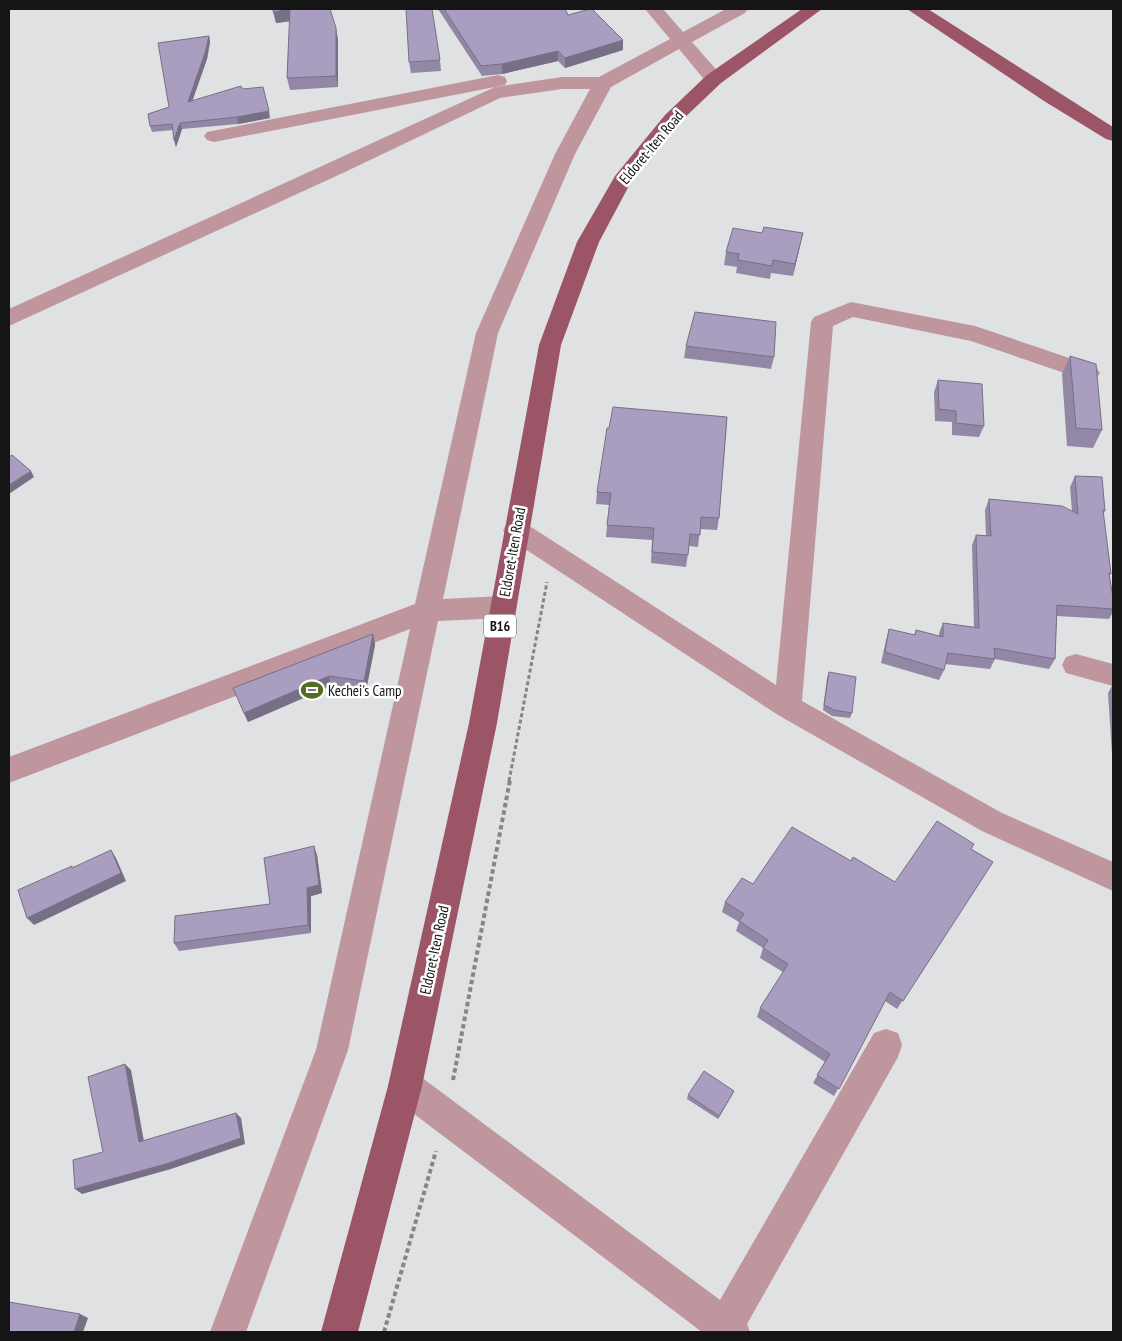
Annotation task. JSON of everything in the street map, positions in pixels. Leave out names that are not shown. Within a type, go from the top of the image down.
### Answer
[{"type":"main road","name":"Eldoret-Iten Road","points":[[339,1332],[405,1086],[483,724],[550,345],[588,242],[622,180],[672,119],[714,79],[813,9]]},
{"type":"main road","points":[[916,9],[1113,135]]},
{"type":"street","points":[[654,9],[680,42],[714,79]]},
{"type":"street","points":[[9,318],[495,94],[535,86],[603,82],[739,9]]},
{"type":"street","points":[[214,136],[516,78],[535,86]]},
{"type":"street","points":[[228,1332],[332,1050],[487,333],[565,154],[603,82]]},
{"type":"street","points":[[788,707],[822,322],[851,309],[975,334],[1088,373]]},
{"type":"street","points":[[516,530],[788,707],[992,822],[1113,877]]},
{"type":"street","points":[[9,770],[427,612],[503,606]]},
{"type":"street","points":[[1076,665],[1113,675]]},
{"type":"street","points":[[405,1086],[728,1329],[886,1046]]},
{"type":"path","points":[[384,1332],[446,1117],[552,555]]},
{"type":"building","points":[[273,9],[290,9],[274,12]]},
{"type":"building","points":[[290,9],[330,9],[336,28],[336,76],[287,78]]},
{"type":"building","points":[[406,9],[432,9],[440,60],[409,62]]},
{"type":"building","points":[[444,9],[565,9],[568,15],[592,9],[623,40],[565,58],[558,51],[502,64],[481,66]]},
{"type":"building","points":[[209,36],[188,102],[241,86],[243,89],[263,87],[269,111],[237,117],[180,123],[174,140],[172,124],[150,126],[148,114],[169,107],[158,43]]},
{"type":"building","points":[[764,227],[803,233],[795,264],[773,260],[772,266],[738,260],[739,254],[726,252],[733,228],[762,233]]},
{"type":"building","points":[[695,312],[776,322],[774,357],[686,346]]},
{"type":"building","points":[[1070,356],[1096,364],[1102,430],[1076,428]]},
{"type":"building","points":[[938,380],[982,384],[984,426],[956,423],[956,411],[939,409]]},
{"type":"building","points":[[613,407],[727,417],[719,518],[701,517],[700,535],[690,534],[688,555],[652,552],[654,528],[607,525],[611,493],[597,492],[607,428],[609,428]]},
{"type":"building","points":[[12,455],[31,471],[9,485],[9,457]]},
{"type":"building","points":[[1075,476],[1102,477],[1105,511],[1103,510],[1111,574],[1109,573],[1113,609],[1057,605],[1055,659],[994,648],[995,659],[948,653],[944,670],[885,652],[889,629],[915,635],[916,630],[943,637],[943,623],[979,628],[976,535],[991,536],[989,499],[1062,506],[1078,514]]},
{"type":"building","points":[[373,634],[364,681],[329,676],[244,713],[233,688]]},
{"type":"building","points":[[829,672],[856,677],[852,713],[834,710],[824,705]]},
{"type":"building","points":[[937,821],[974,844],[971,849],[993,862],[903,1001],[890,992],[839,1089],[817,1075],[830,1054],[760,1008],[788,964],[763,948],[768,940],[739,921],[744,914],[725,902],[742,878],[753,884],[792,827],[851,861],[853,857],[895,882]]},
{"type":"building","points":[[314,846],[319,885],[307,888],[308,925],[174,943],[175,916],[270,904],[264,858]]},
{"type":"building","points":[[111,850],[121,873],[27,918],[18,890]]},
{"type":"building","points":[[125,1064],[139,1142],[236,1113],[241,1138],[166,1164],[75,1189],[73,1160],[103,1152],[88,1077]]},
{"type":"building","points":[[704,1071],[734,1091],[719,1116],[688,1095]]},
{"type":"building","points":[[9,1302],[80,1314],[74,1332],[9,1332]]},
{"type":"place","name":"Kechei's Camp","points":[[312,690]]}]
